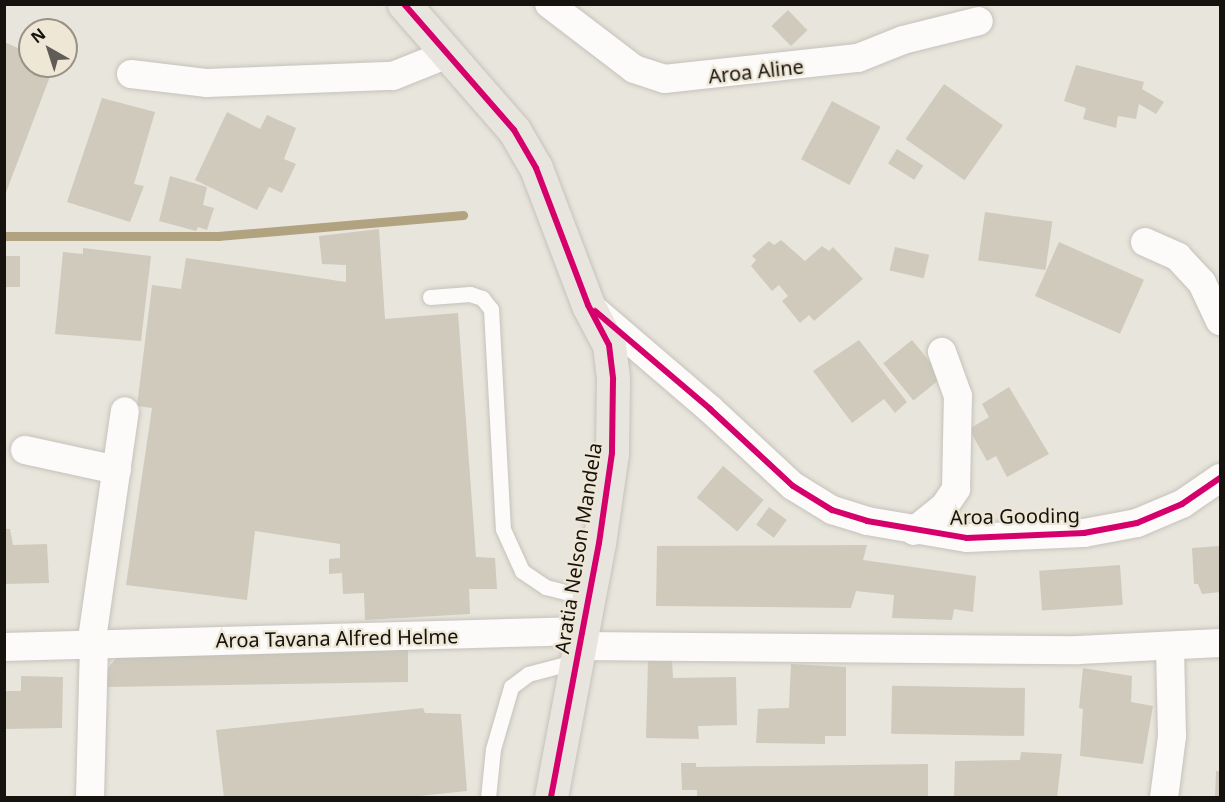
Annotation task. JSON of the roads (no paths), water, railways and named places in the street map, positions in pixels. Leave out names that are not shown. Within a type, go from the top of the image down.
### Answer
[{"type":"main road","name":"Aratia Nelson Mandela","points":[[404,4],[450,53],[514,130],[536,168],[588,305],[609,345],[613,379],[612,453],[589,598],[551,798]]},
{"type":"street","name":"Aroa Aline","points":[[549,4],[634,69],[664,79],[858,58],[903,40],[979,21]]},
{"type":"street","points":[[131,74],[207,83],[393,76],[450,53]]},
{"type":"street","points":[[1144,242],[1178,257],[1202,283],[1221,321]]},
{"type":"street","name":"Aroa Gooding","points":[[588,305],[710,409],[793,486],[832,510],[914,531],[967,538],[1084,533],[1137,524],[1182,504],[1221,478]]},
{"type":"street","name":"Aroa Gooding","points":[[914,531],[944,507],[956,489],[958,396],[942,352]]},
{"type":"street","points":[[90,798],[92,646],[124,411]]},
{"type":"street","points":[[25,450],[117,470]]},
{"type":"street","name":"Aroa Tavana Alfred Helme","points":[[4,646],[580,646],[812,651],[1170,646],[1221,643]]},
{"type":"street","points":[[1164,798],[1172,726],[1170,646]]},
{"type":"lane","points":[[430,297],[470,294],[482,298],[491,309],[503,530],[522,570],[546,587],[589,598]]},
{"type":"lane","points":[[488,798],[493,749],[511,687],[528,674],[580,646]]},
{"type":"waterway","points":[[4,236],[218,236],[463,215]]}]
